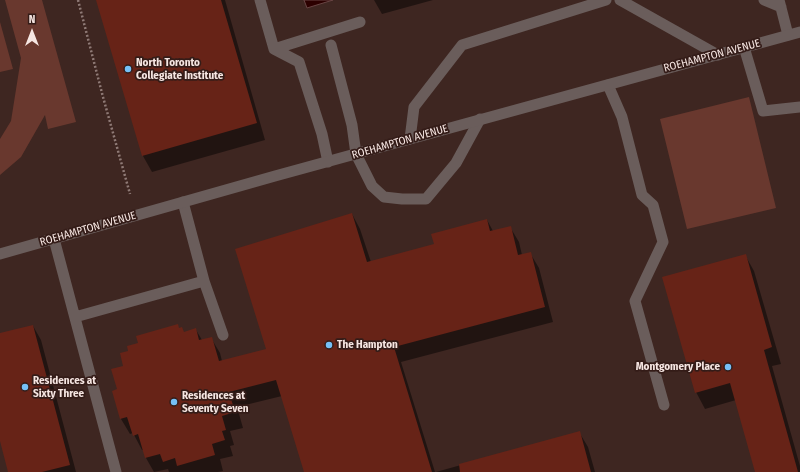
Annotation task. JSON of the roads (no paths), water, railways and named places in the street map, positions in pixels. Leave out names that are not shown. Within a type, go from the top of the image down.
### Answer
[{"type":"street","points":[[260,0],[274,49],[299,62],[322,134],[328,162]]},
{"type":"street","points":[[410,139],[414,107],[462,45],[606,0]]},
{"type":"street","points":[[620,0],[718,55]]},
{"type":"street","points":[[764,0],[780,3],[788,35]]},
{"type":"street","points":[[274,49],[360,22]]},
{"type":"street","name":"ROEHAMPTON AVENUE","points":[[0,254],[480,119],[800,32]]},
{"type":"street","points":[[331,45],[352,125],[356,154],[372,186],[384,197],[426,199],[456,163],[480,119]]},
{"type":"street","points":[[744,47],[763,111],[800,107]]},
{"type":"street","points":[[608,85],[622,117],[642,195],[653,205],[663,242],[635,301],[664,405]]},
{"type":"street","points":[[183,202],[204,281],[223,334]]},
{"type":"street","points":[[54,239],[116,472]]},
{"type":"street","points":[[75,318],[204,281]]},
{"type":"place","name":"North Toronto Collegiate Institute","points":[[128,69]]},
{"type":"place","name":"The Hampton","points":[[329,345]]},
{"type":"place","name":"Montgomery Place","points":[[728,367]]},
{"type":"place","name":"Residences at Sixty Three","points":[[25,387]]},
{"type":"place","name":"Residences at Seventy Seven","points":[[174,402]]}]
